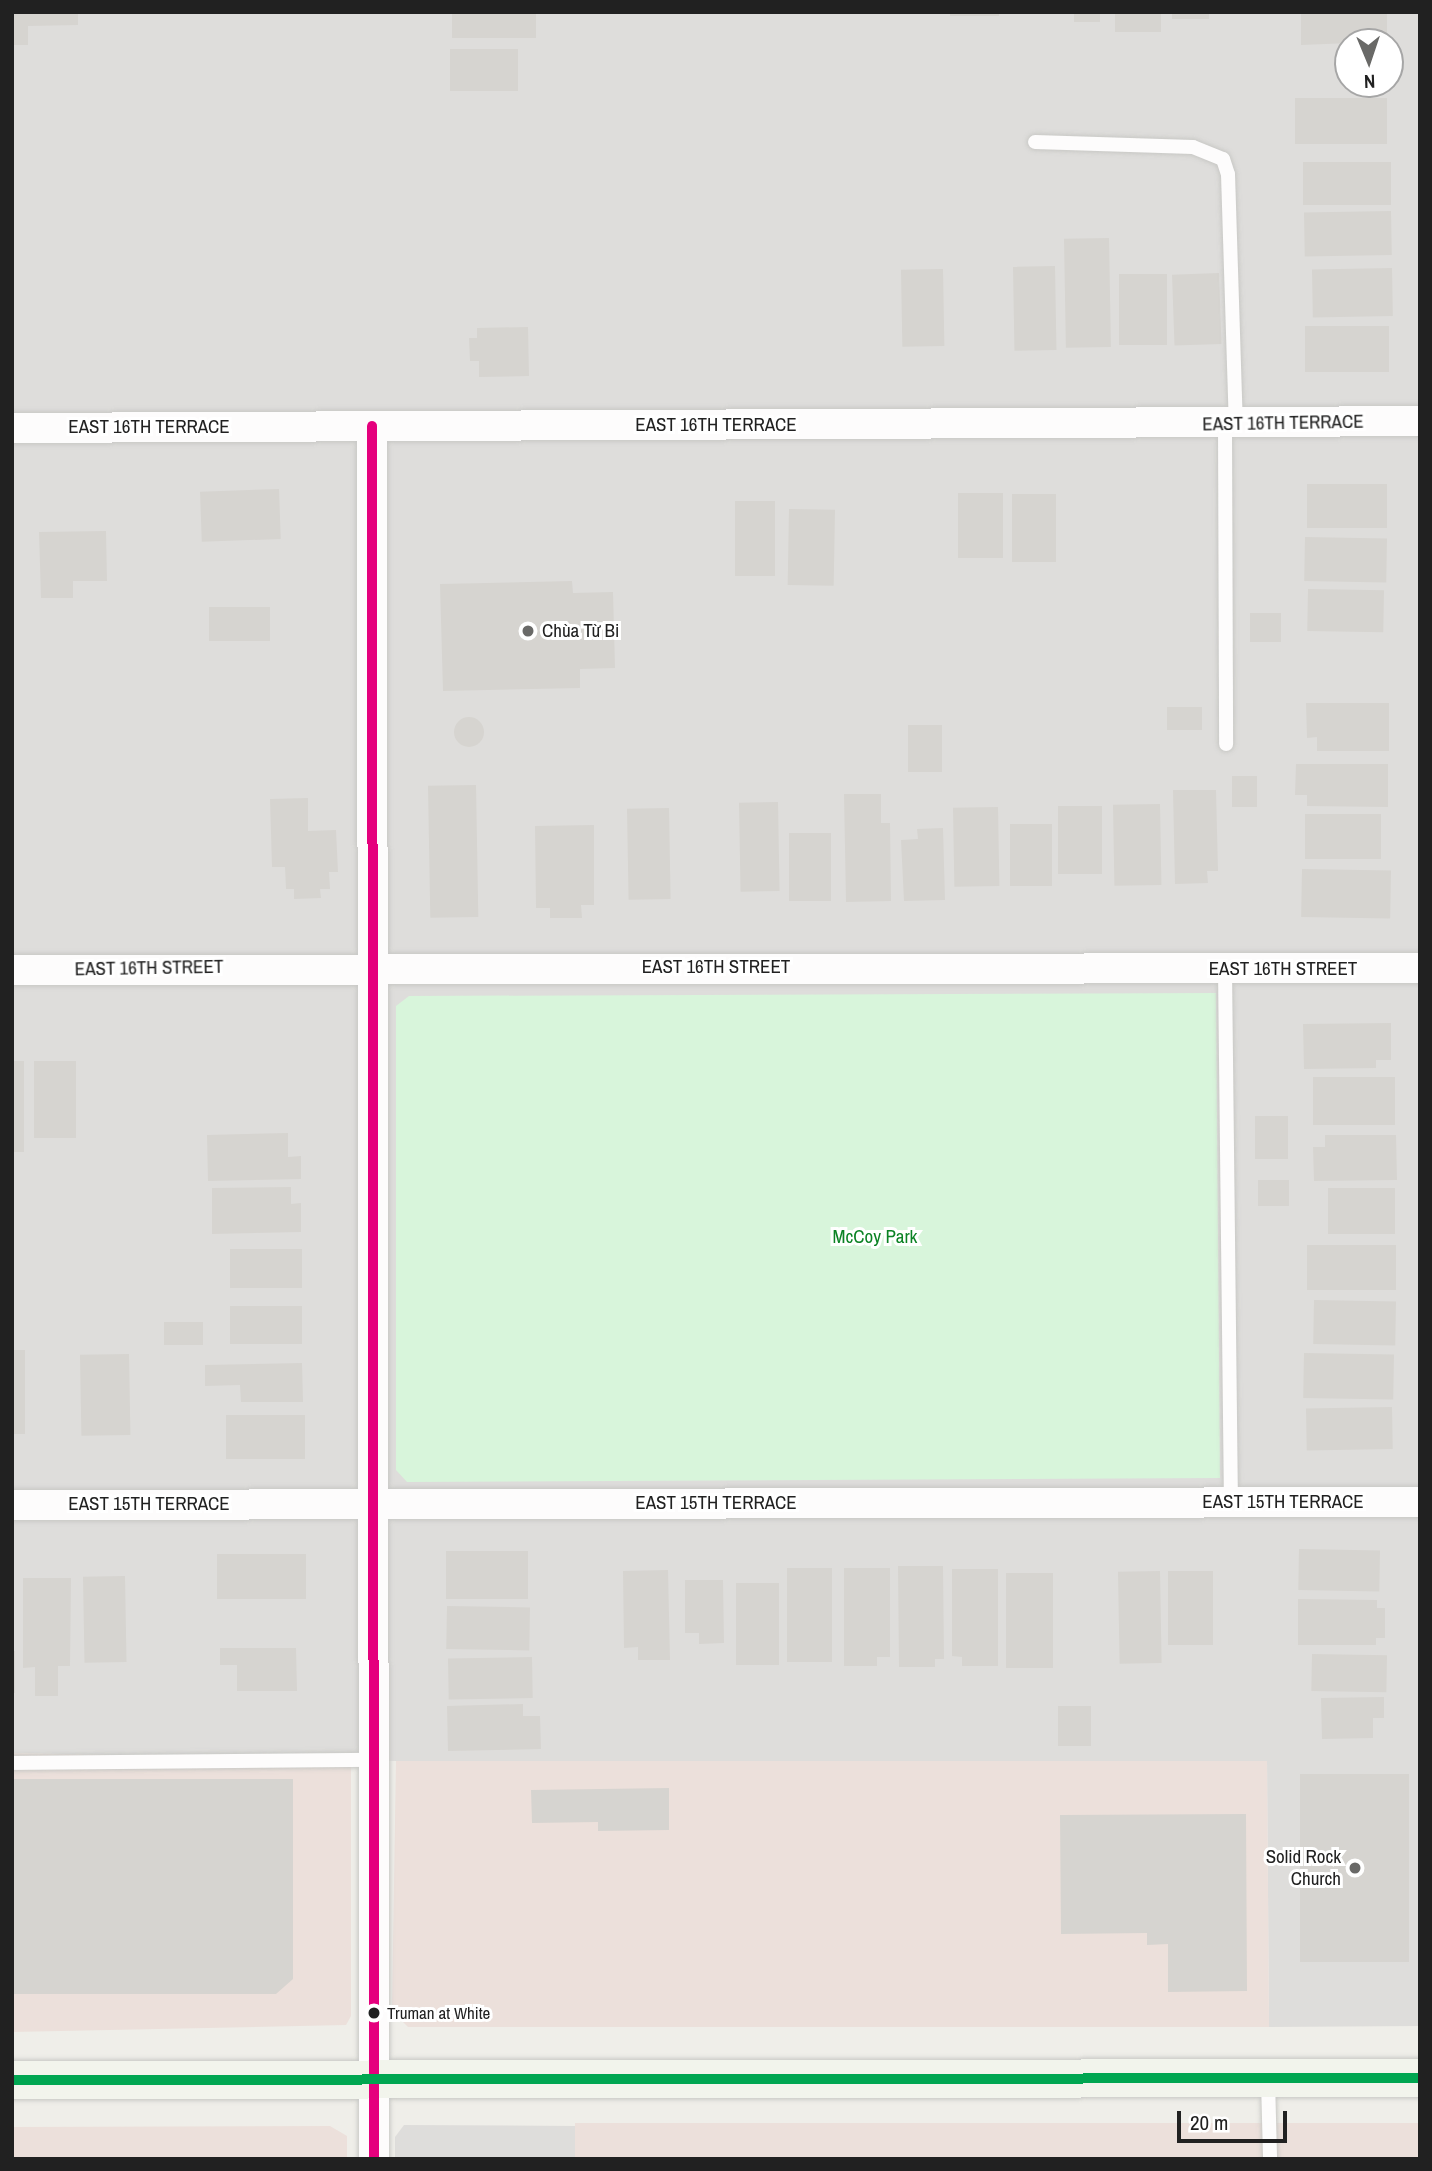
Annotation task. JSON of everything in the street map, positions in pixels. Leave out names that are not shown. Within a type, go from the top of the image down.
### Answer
[{"type":"main road","points":[[12,2080],[1420,2078]]},
{"type":"street","name":"EAST 16TH TERRACE","points":[[12,428],[1420,421]]},
{"type":"street","points":[[372,426],[374,966],[371,1760],[374,2159]]},
{"type":"street","name":"EAST 16TH STREET","points":[[12,970],[374,966],[1420,968]]},
{"type":"street","name":"EAST 15TH TERRACE","points":[[12,1504],[1420,1502]]},
{"type":"lane","points":[[1035,142],[1193,147],[1223,159],[1228,174],[1231,424],[1226,744]]},
{"type":"lane","points":[[1225,969],[1231,1502]]},
{"type":"lane","points":[[12,1763],[371,1760]]},
{"type":"lane","points":[[1268,2078],[1270,2159]]},
{"type":"shaded area","points":[[12,12],[1420,12],[1420,2026],[1269,2027],[1267,1761],[396,1761],[12,1753]]},
{"type":"shaded area","points":[[12,1753],[351,1760],[351,2016],[346,2025],[12,2032]]},
{"type":"shaded area","points":[[396,1761],[1267,1761],[1269,2027],[408,2027],[392,2011]]},
{"type":"shaded area","points":[[575,2123],[1420,2123],[1420,2159],[575,2159]]},
{"type":"shaded area","points":[[404,2125],[575,2126],[576,2159],[395,2159],[395,2137]]},
{"type":"shaded area","points":[[330,2126],[347,2136],[347,2159],[12,2159],[12,2127]]},
{"type":"green space","name":"McCoy Park","points":[[1216,993],[1220,1478],[407,1482],[396,1470],[396,1006],[409,996]]},
{"type":"building","points":[[12,12],[78,12],[78,25],[28,26],[28,45],[12,45]]},
{"type":"building","points":[[452,12],[536,12],[536,38],[452,38]]},
{"type":"building","points":[[950,12],[999,12],[999,16],[950,16]]},
{"type":"building","points":[[1074,12],[1100,12],[1100,22],[1074,22]]},
{"type":"building","points":[[1115,12],[1161,12],[1161,32],[1115,32]]},
{"type":"building","points":[[1172,12],[1209,12],[1209,19],[1172,19]]},
{"type":"building","points":[[1301,12],[1387,12],[1387,28],[1334,28],[1334,44],[1301,45]]},
{"type":"building","points":[[450,49],[518,49],[518,91],[450,91]]},
{"type":"building","points":[[1295,98],[1387,98],[1387,144],[1295,144]]},
{"type":"building","points":[[1303,162],[1391,162],[1391,205],[1303,205]]},
{"type":"building","points":[[1391,211],[1392,255],[1305,257],[1304,213]]},
{"type":"building","points":[[1109,238],[1111,347],[1066,348],[1064,239]]},
{"type":"building","points":[[1055,266],[1056,350],[1014,351],[1013,267]]},
{"type":"building","points":[[1392,268],[1393,316],[1313,317],[1312,269]]},
{"type":"building","points":[[943,269],[944,346],[902,347],[901,270]]},
{"type":"building","points":[[1219,273],[1221,344],[1175,346],[1172,275]]},
{"type":"building","points":[[1119,274],[1167,274],[1167,345],[1119,345]]},
{"type":"building","points":[[1305,326],[1389,326],[1389,372],[1305,372]]},
{"type":"building","points":[[528,327],[529,376],[479,377],[479,361],[470,361],[469,338],[477,338],[477,328]]},
{"type":"building","points":[[1307,484],[1387,484],[1387,528],[1307,528]]},
{"type":"building","points":[[279,489],[281,539],[202,542],[200,492]]},
{"type":"building","points":[[958,493],[1003,493],[1003,558],[958,558]]},
{"type":"building","points":[[1012,494],[1056,494],[1056,562],[1012,562]]},
{"type":"building","points":[[735,501],[775,501],[775,576],[735,576]]},
{"type":"building","points":[[789,509],[835,510],[834,586],[788,585]]},
{"type":"building","points":[[106,531],[107,581],[73,581],[73,598],[41,598],[39,532]]},
{"type":"building","points":[[1305,537],[1387,538],[1386,582],[1304,581]]},
{"type":"building","name":"Chùa Từ Bi","points":[[572,581],[573,593],[613,592],[615,668],[580,669],[580,688],[443,691],[440,584]]},
{"type":"building","points":[[1308,589],[1384,590],[1383,632],[1307,631]]},
{"type":"building","points":[[209,607],[270,607],[270,641],[209,641]]},
{"type":"building","points":[[1250,613],[1281,613],[1281,642],[1250,642]]},
{"type":"building","points":[[1306,703],[1389,703],[1389,751],[1317,751],[1317,737],[1307,738]]},
{"type":"building","points":[[1167,707],[1202,707],[1202,730],[1167,730]]},
{"type":"building","points":[[469,717],[480,721],[484,732],[480,743],[469,747],[458,743],[454,732],[458,721]]},
{"type":"building","points":[[908,725],[942,725],[942,772],[908,772]]},
{"type":"building","points":[[1296,764],[1388,764],[1388,807],[1307,806],[1307,795],[1295,795]]},
{"type":"building","points":[[1232,776],[1257,776],[1257,807],[1232,807]]},
{"type":"building","points":[[476,785],[478,917],[430,918],[428,786]]},
{"type":"building","points":[[1173,790],[1216,790],[1218,871],[1207,871],[1208,883],[1175,884]]},
{"type":"building","points":[[844,794],[881,794],[881,823],[890,823],[891,901],[846,902]]},
{"type":"building","points":[[308,798],[308,831],[336,830],[338,872],[329,872],[330,889],[320,889],[321,898],[294,899],[294,889],[286,889],[285,867],[272,867],[270,799]]},
{"type":"building","points":[[778,802],[780,891],[741,892],[739,803]]},
{"type":"building","points":[[1160,804],[1161,885],[1114,886],[1113,805]]},
{"type":"building","points":[[1058,806],[1102,806],[1102,874],[1058,874]]},
{"type":"building","points":[[998,807],[999,886],[954,887],[953,808]]},
{"type":"building","points":[[669,808],[671,899],[629,900],[627,809]]},
{"type":"building","points":[[1305,814],[1381,814],[1381,859],[1305,859]]},
{"type":"building","points":[[1010,824],[1052,824],[1052,886],[1010,886]]},
{"type":"building","points":[[594,825],[594,905],[581,905],[582,918],[550,918],[550,908],[536,908],[535,826]]},
{"type":"building","points":[[943,828],[945,900],[904,901],[901,840],[918,839],[917,829]]},
{"type":"building","points":[[789,833],[831,833],[831,901],[789,901]]},
{"type":"building","points":[[1302,869],[1391,871],[1390,919],[1301,917]]},
{"type":"building","points":[[1391,1023],[1391,1060],[1376,1060],[1376,1068],[1304,1069],[1303,1024]]},
{"type":"building","points":[[12,1061],[24,1061],[24,1152],[12,1152]]},
{"type":"building","points":[[34,1061],[76,1061],[76,1138],[34,1138]]},
{"type":"building","points":[[1313,1077],[1395,1077],[1395,1125],[1313,1125]]},
{"type":"building","points":[[1255,1116],[1288,1116],[1288,1159],[1255,1159]]},
{"type":"building","points":[[288,1133],[288,1157],[301,1156],[301,1179],[208,1181],[207,1135]]},
{"type":"building","points":[[1325,1135],[1396,1135],[1397,1180],[1314,1181],[1313,1147],[1325,1147]]},
{"type":"building","points":[[1258,1180],[1289,1180],[1289,1206],[1258,1206]]},
{"type":"building","points":[[291,1187],[291,1204],[301,1203],[301,1232],[212,1234],[212,1188]]},
{"type":"building","points":[[1328,1188],[1395,1188],[1395,1234],[1328,1234]]},
{"type":"building","points":[[1307,1245],[1396,1245],[1396,1290],[1307,1290]]},
{"type":"building","points":[[230,1249],[302,1249],[302,1288],[230,1288]]},
{"type":"building","points":[[1314,1300],[1396,1301],[1395,1345],[1313,1344]]},
{"type":"building","points":[[230,1306],[302,1306],[302,1344],[230,1344]]},
{"type":"building","points":[[164,1322],[203,1322],[203,1345],[164,1345]]},
{"type":"building","points":[[12,1350],[25,1350],[25,1434],[12,1434]]},
{"type":"building","points":[[1304,1353],[1394,1355],[1393,1400],[1303,1398]]},
{"type":"building","points":[[129,1354],[130,1435],[81,1436],[80,1355]]},
{"type":"building","points":[[302,1363],[303,1402],[241,1402],[240,1385],[205,1386],[205,1365]]},
{"type":"building","points":[[1392,1407],[1393,1449],[1307,1450],[1306,1409]]},
{"type":"building","points":[[226,1415],[305,1415],[305,1459],[226,1459]]},
{"type":"building","points":[[1299,1549],[1380,1550],[1379,1591],[1298,1590]]},
{"type":"building","points":[[446,1551],[528,1551],[528,1599],[446,1599]]},
{"type":"building","points":[[217,1554],[306,1554],[306,1599],[217,1599]]},
{"type":"building","points":[[898,1566],[943,1566],[944,1659],[935,1659],[935,1667],[899,1667]]},
{"type":"building","points":[[787,1568],[832,1568],[832,1662],[787,1662]]},
{"type":"building","points":[[844,1568],[890,1568],[890,1657],[877,1657],[877,1666],[844,1666]]},
{"type":"building","points":[[952,1569],[998,1569],[998,1666],[962,1666],[962,1657],[952,1656]]},
{"type":"building","points":[[668,1570],[670,1660],[638,1660],[638,1647],[624,1648],[623,1571]]},
{"type":"building","points":[[1160,1571],[1162,1663],[1120,1664],[1118,1572]]},
{"type":"building","points":[[1168,1571],[1213,1571],[1213,1645],[1168,1645]]},
{"type":"building","points":[[1006,1573],[1053,1573],[1053,1668],[1006,1668]]},
{"type":"building","points":[[125,1576],[127,1662],[85,1663],[83,1577]]},
{"type":"building","points":[[23,1578],[71,1578],[70,1666],[58,1666],[58,1696],[35,1696],[35,1667],[23,1668]]},
{"type":"building","points":[[685,1580],[723,1580],[724,1643],[699,1644],[699,1633],[685,1633]]},
{"type":"building","points":[[736,1583],[779,1583],[779,1665],[736,1665]]},
{"type":"building","points":[[1298,1599],[1377,1600],[1377,1608],[1385,1608],[1385,1638],[1376,1638],[1376,1645],[1298,1645]]},
{"type":"building","points":[[447,1606],[530,1607],[529,1650],[446,1649]]},
{"type":"building","points":[[220,1648],[296,1648],[297,1691],[237,1691],[237,1665],[220,1665]]},
{"type":"building","points":[[12,1651],[15,1651],[15,1693],[12,1693]]},
{"type":"building","points":[[1312,1654],[1387,1655],[1386,1692],[1311,1691]]},
{"type":"building","points":[[532,1657],[533,1698],[449,1699],[448,1658]]},
{"type":"building","points":[[1384,1697],[1384,1718],[1373,1718],[1373,1738],[1322,1739],[1321,1698]]},
{"type":"building","points":[[523,1704],[523,1716],[540,1716],[541,1749],[448,1751],[447,1706]]},
{"type":"building","points":[[1058,1706],[1091,1706],[1091,1746],[1058,1746]]},
{"type":"building","name":"Solid Rock Church","points":[[1300,1774],[1409,1774],[1409,1962],[1300,1962]]},
{"type":"building","points":[[12,1779],[293,1779],[293,1979],[276,1994],[12,1994]]},
{"type":"building","points":[[669,1788],[669,1830],[598,1831],[598,1822],[532,1823],[531,1790]]},
{"type":"building","points":[[1246,1814],[1247,1991],[1168,1992],[1168,1944],[1147,1945],[1147,1933],[1061,1934],[1060,1815]]},
{"type":"transit line","points":[[372,426],[374,2159]]},
{"type":"transit line","points":[[12,2080],[1420,2078]]},
{"type":"place","name":"Chùa Từ Bi","points":[[528,631]]},
{"type":"place","name":"Solid Rock Church","points":[[1355,1868]]},
{"type":"place","name":"Truman at White","points":[[374,2013]]}]
